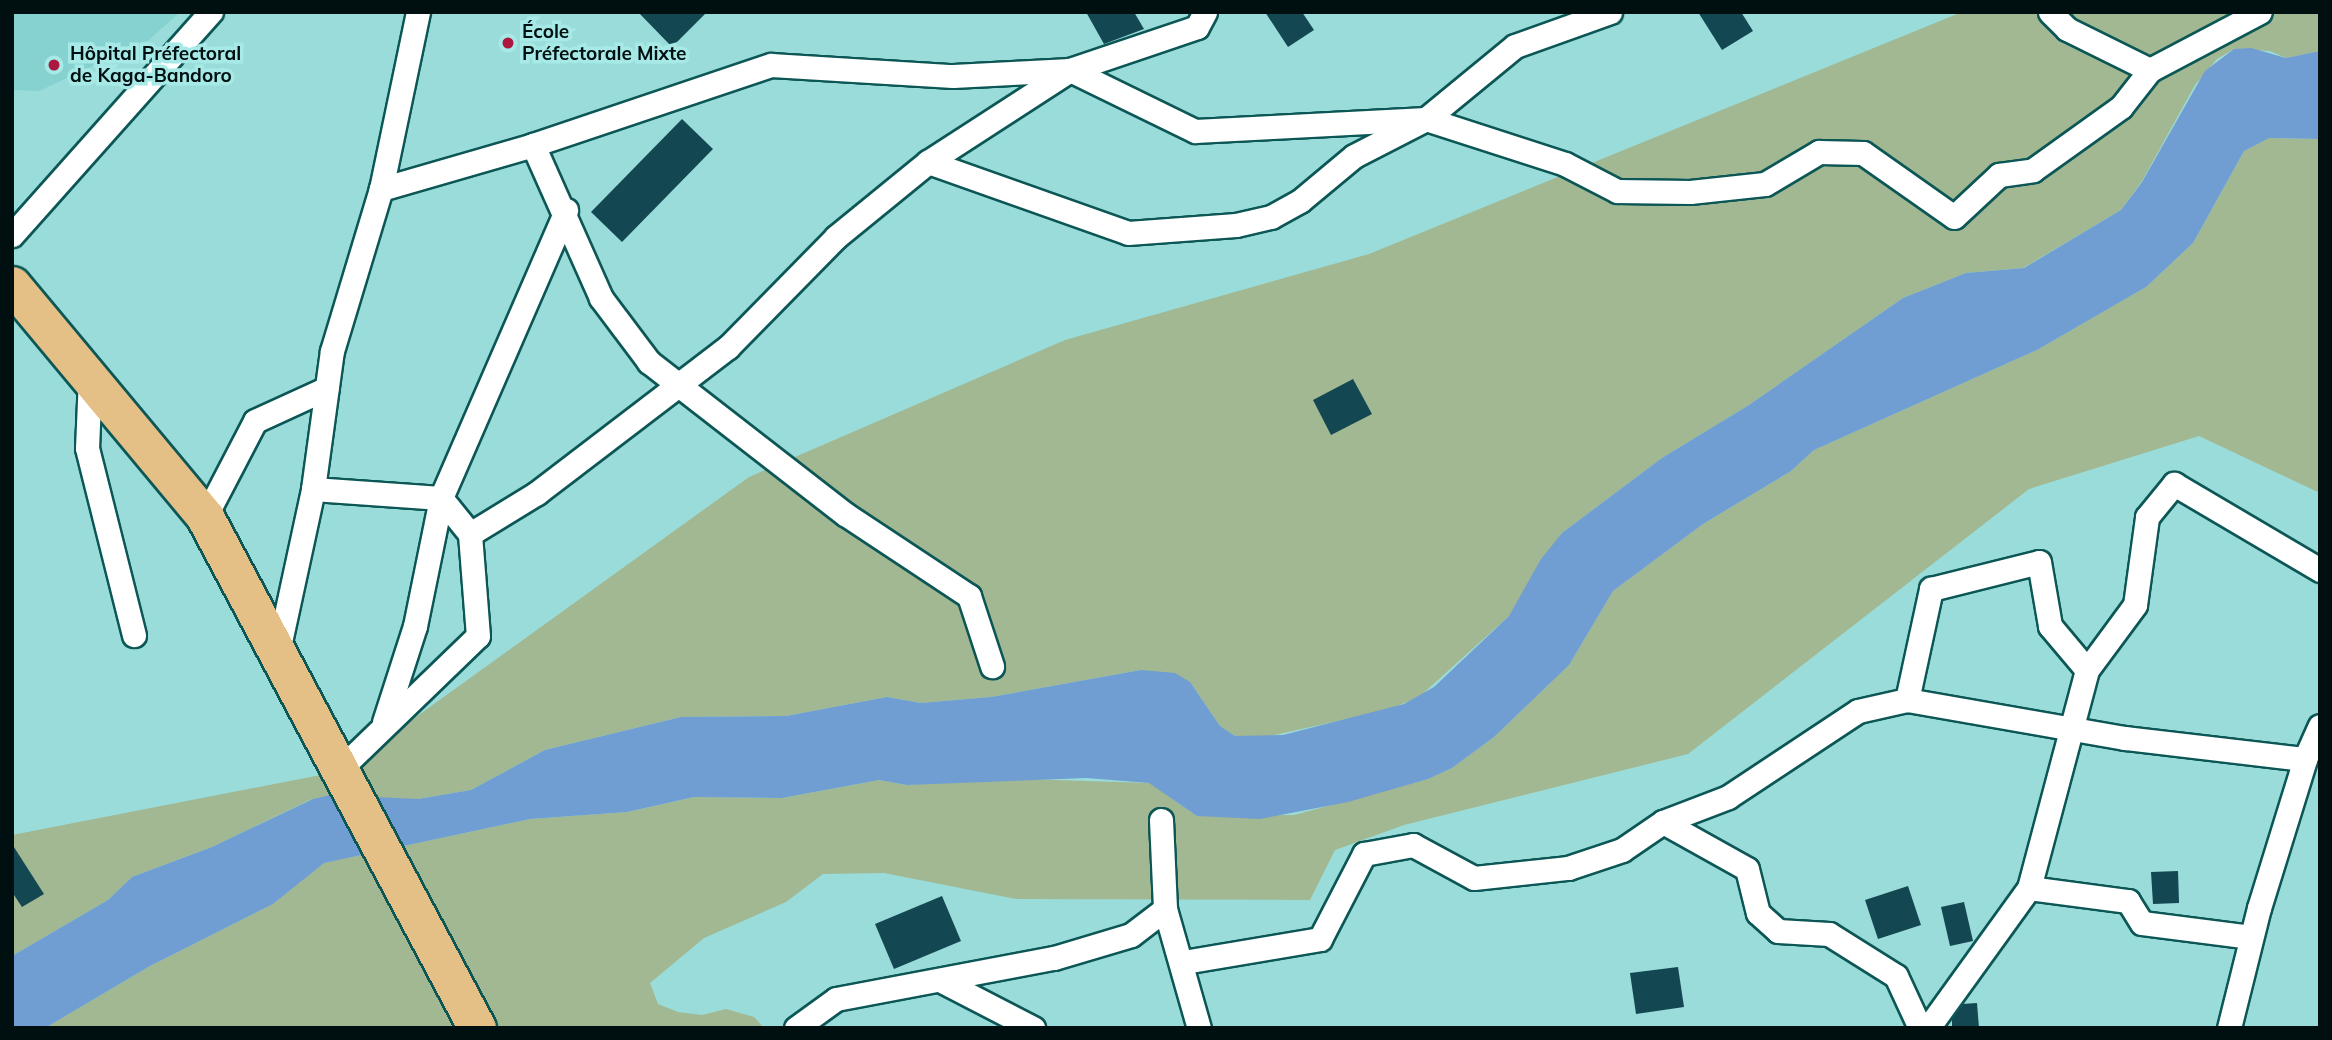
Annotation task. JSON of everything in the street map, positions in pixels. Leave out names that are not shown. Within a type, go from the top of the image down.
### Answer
[{"type":"main road","points":[[12,285],[205,517],[477,1028]]},
{"type":"street","points":[[12,235],[211,12]]},
{"type":"street","points":[[278,656],[313,489],[332,351],[381,189],[418,12]]},
{"type":"street","points":[[381,189],[533,145],[771,65],[953,76],[1070,69],[1198,27],[1205,12]]},
{"type":"street","points":[[928,162],[1128,233],[1236,225],[1271,217],[1300,201],[1354,156],[1426,119],[1515,46],[1610,12]]},
{"type":"street","points":[[2050,12],[2067,29],[2150,69]]},
{"type":"street","points":[[1070,69],[1195,131],[1426,119],[1565,164],[1617,191],[1690,192],[1765,184],[1819,152],[1863,153],[1954,217],[1999,175],[2033,170],[2121,107],[2150,69],[2260,12]]},
{"type":"street","points":[[470,534],[537,493],[727,347],[836,237],[928,162],[1070,69]]},
{"type":"street","points":[[533,145],[566,210],[601,298],[649,362],[681,383],[845,514],[969,596],[992,666]]},
{"type":"street","points":[[383,725],[415,626],[441,498],[566,210]]},
{"type":"street","points":[[90,377],[87,448],[134,635]]},
{"type":"street","points":[[205,517],[255,421],[327,388]]},
{"type":"street","points":[[1928,1028],[2029,888],[2075,730],[2087,670],[2135,606],[2147,517],[2174,484],[2320,570]]},
{"type":"street","points":[[313,489],[441,498],[470,534],[478,636],[338,771]]},
{"type":"street","points":[[1907,700],[1931,589],[2039,562],[2050,626],[2087,670]]},
{"type":"street","points":[[1184,962],[1320,939],[1364,854],[1413,845],[1474,878],[1568,868],[1622,850],[1663,822],[1728,797],[1858,711],[1907,700],[2075,730],[2305,759]]},
{"type":"street","points":[[2229,1028],[2251,937],[2305,759],[2320,726]]},
{"type":"street","points":[[1161,820],[1165,909],[1184,962],[1199,1028]]},
{"type":"street","points":[[1663,822],[1746,869],[1758,913],[1778,931],[1829,934],[1896,976],[1920,1028]]},
{"type":"street","points":[[2029,888],[2128,901],[2142,923],[2251,937]]},
{"type":"street","points":[[796,1028],[836,999],[1054,958],[1131,935],[1165,909]]},
{"type":"street","points":[[940,980],[1033,1028]]},
{"type":"shaded area","name":"Hôpital Préfectoral de Kaga-Bandoro","points":[[12,12],[180,12],[149,40],[39,91],[12,90]]},
{"type":"shaded area","points":[[2251,48],[2286,58],[2320,51],[2320,139],[2269,138],[2244,151],[2193,243],[2146,287],[2037,350],[1814,450],[1791,471],[1703,524],[1613,591],[1569,665],[1494,737],[1452,768],[1428,779],[1348,802],[1260,819],[1197,816],[1149,783],[1086,778],[907,785],[879,780],[782,798],[694,797],[627,812],[530,819],[324,863],[273,904],[150,966],[45,1028],[12,1028],[12,956],[108,900],[132,877],[212,847],[313,799],[331,795],[418,799],[471,790],[545,750],[681,717],[786,716],[887,697],[921,703],[991,697],[1141,670],[1175,673],[1190,682],[1220,726],[1235,736],[1283,735],[1404,704],[1434,687],[1509,616],[1541,559],[1562,533],[1662,458],[1749,405],[1903,298],[1966,273],[2024,268],[2121,210],[2142,182],[2205,71],[2234,49]]},
{"type":"green space","points":[[1962,12],[2320,12],[2320,51],[2286,58],[2270,51],[2234,49],[2217,59],[2195,85],[2142,181],[2121,210],[2023,268],[1966,273],[1903,298],[1749,405],[1662,458],[1562,533],[1509,616],[1419,697],[1387,710],[1265,737],[1235,736],[1220,726],[1190,682],[1141,670],[991,697],[921,703],[887,697],[786,716],[681,717],[545,750],[471,790],[418,799],[312,799],[212,847],[132,877],[108,900],[12,956],[12,835],[341,771],[749,477],[1065,340],[1369,254]]},
{"type":"green space","points":[[2268,138],[2320,139],[2320,493],[2199,436],[2029,489],[1688,754],[1404,825],[1335,850],[1310,900],[1016,899],[884,873],[823,874],[786,902],[704,938],[650,983],[658,1004],[678,1012],[702,1015],[726,1009],[754,1017],[764,1028],[45,1028],[150,966],[273,904],[323,863],[530,819],[627,812],[694,797],[782,798],[879,780],[907,785],[993,778],[1150,783],[1197,816],[1294,815],[1428,779],[1452,768],[1494,737],[1569,665],[1613,591],[1703,524],[1791,471],[1814,450],[2037,350],[2146,287],[2193,243],[2244,151]]},
{"type":"building","points":[[638,12],[707,12],[672,47]]},
{"type":"building","points":[[1086,12],[1134,12],[1144,29],[1104,44]]},
{"type":"building","points":[[1265,12],[1302,12],[1314,30],[1288,47]]},
{"type":"building","points":[[1698,12],[1741,12],[1753,31],[1722,50]]},
{"type":"building","points":[[682,119],[713,149],[622,242],[591,212]]},
{"type":"building","points":[[1353,379],[1372,414],[1331,435],[1313,400]]},
{"type":"building","points":[[12,844],[44,894],[22,907],[12,892]]},
{"type":"building","points":[[2178,871],[2179,903],[2153,904],[2151,872]]},
{"type":"building","points":[[1908,886],[1921,925],[1878,939],[1865,900]]},
{"type":"building","points":[[942,896],[961,941],[894,969],[875,924]]},
{"type":"building","points":[[1964,902],[1973,941],[1950,946],[1941,907]]},
{"type":"building","points":[[1678,967],[1684,1007],[1636,1014],[1630,973]]},
{"type":"building","points":[[1977,1003],[1979,1028],[1952,1028],[1952,1019],[1962,1004]]},
{"type":"place","name":"École Préfectorale Mixte","points":[[508,43]]},
{"type":"place","name":"Hôpital Préfectoral de Kaga-Bandoro","points":[[54,65]]}]
